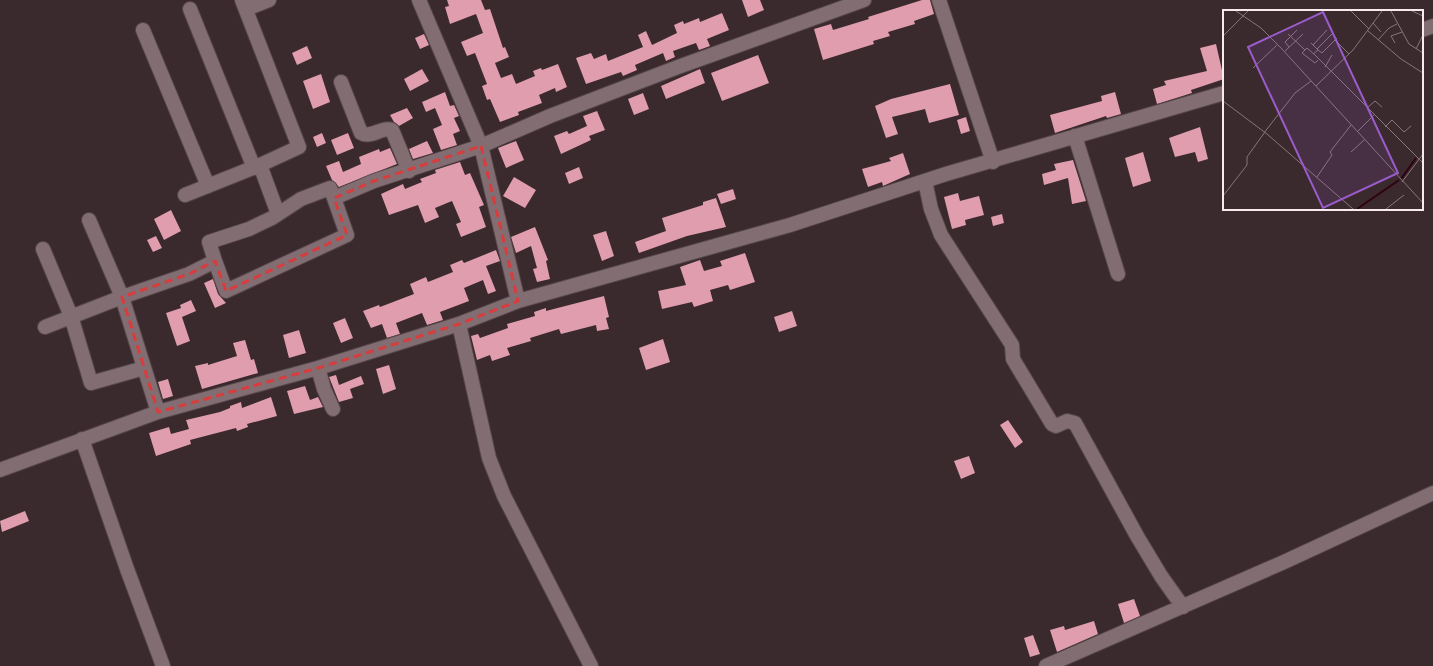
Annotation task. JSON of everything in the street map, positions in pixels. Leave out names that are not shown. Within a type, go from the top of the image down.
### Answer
[{"type":"street","points":[[185,195],[257,166],[299,147],[244,5],[269,0]]},
{"type":"street","points":[[419,0],[481,146],[518,301]]},
{"type":"street","points":[[939,0],[993,162]]},
{"type":"street","points":[[334,198],[350,190],[481,146],[550,116],[768,33],[858,1]]},
{"type":"street","points":[[190,9],[278,214]]},
{"type":"street","points":[[1423,30],[1433,26]]},
{"type":"street","points":[[143,30],[208,186]]},
{"type":"street","points":[[341,82],[361,133],[367,135],[388,129],[392,130],[409,171]]},
{"type":"street","points":[[0,470],[158,412],[318,368],[459,324],[518,301],[790,225],[925,181],[1223,93]]},
{"type":"street","points":[[1075,136],[1118,274]]},
{"type":"street","points":[[925,181],[931,209],[941,235],[1012,345],[1013,359],[1052,424],[1056,426],[1067,421],[1074,424],[1136,536],[1161,576],[1183,606]]},
{"type":"street","points":[[330,188],[347,235],[226,292],[209,242],[250,229],[278,214],[301,199],[330,188]]},
{"type":"street","points":[[89,220],[122,297],[158,412]]},
{"type":"street","points":[[42,249],[72,316],[91,383],[144,368]]},
{"type":"street","points":[[45,327],[122,297],[189,274],[215,261]]},
{"type":"street","points":[[459,324],[493,470],[504,496],[591,666]]},
{"type":"street","points":[[318,368],[332,409]]},
{"type":"street","points":[[82,439],[127,569],[163,666]]},
{"type":"street","points":[[1046,666],[1284,562],[1433,493]]},
{"type":"highlighted area","points":[[481,146],[518,301],[459,324],[318,368],[158,412],[122,297],[189,274],[215,261],[226,291],[347,235],[334,198],[374,181]]},
{"type":"building","points":[[447,0],[481,0],[485,10],[490,9],[503,48],[505,47],[509,57],[495,63],[501,78],[512,74],[516,84],[535,76],[533,71],[541,68],[542,70],[558,64],[567,87],[556,92],[555,88],[539,95],[542,103],[518,112],[519,115],[500,122],[490,99],[487,100],[482,86],[487,84],[475,53],[467,56],[461,42],[483,33],[476,14],[450,24],[445,7],[449,6]]},
{"type":"building","points":[[742,0],[760,0],[764,10],[748,17]]},
{"type":"building","points":[[922,0],[930,0],[934,14],[914,21],[915,24],[888,32],[890,36],[873,41],[874,44],[823,60],[814,29],[831,24],[833,30]]},
{"type":"building","points":[[722,13],[729,30],[707,39],[710,46],[699,50],[696,43],[673,51],[675,57],[666,61],[663,53],[635,65],[637,70],[623,76],[621,72],[586,84],[576,58],[591,53],[594,59],[606,54],[608,61],[643,47],[638,35],[646,31],[652,45],[677,33],[674,25],[683,21],[684,24],[699,18],[700,22]]},
{"type":"building","points":[[424,34],[429,45],[420,49],[415,38]]},
{"type":"building","points":[[1216,44],[1223,79],[1191,90],[1192,93],[1157,104],[1153,89],[1166,85],[1164,81],[1207,71],[1200,48]]},
{"type":"building","points":[[307,46],[312,58],[297,65],[292,53]]},
{"type":"building","points":[[758,55],[769,83],[722,101],[711,73]]},
{"type":"building","points":[[422,69],[429,81],[410,91],[404,79]]},
{"type":"building","points":[[700,69],[705,83],[666,99],[661,86]]},
{"type":"building","points":[[321,74],[330,102],[313,109],[303,81]]},
{"type":"building","points":[[950,84],[959,115],[929,123],[925,109],[892,117],[898,134],[886,138],[875,106],[891,99]]},
{"type":"building","points":[[445,92],[450,106],[454,105],[459,116],[454,118],[460,131],[453,134],[457,145],[441,150],[433,129],[442,125],[435,108],[426,112],[422,102]]},
{"type":"building","points":[[1115,92],[1121,114],[1107,118],[1106,116],[1055,133],[1050,115],[1102,101],[1101,96]]},
{"type":"building","points":[[643,93],[649,109],[634,115],[628,99]]},
{"type":"building","points":[[407,108],[413,118],[399,126],[394,122],[390,115]]},
{"type":"building","points":[[597,111],[605,130],[589,136],[591,140],[561,154],[554,136],[567,131],[569,134],[587,126],[583,116]]},
{"type":"building","points":[[966,117],[970,131],[961,134],[957,120]]},
{"type":"building","points":[[1200,127],[1208,159],[1198,162],[1195,152],[1175,157],[1169,138]]},
{"type":"building","points":[[322,133],[326,143],[317,147],[313,137]]},
{"type":"building","points":[[348,133],[354,148],[337,155],[331,140]]},
{"type":"building","points":[[427,141],[433,153],[413,159],[409,149]]},
{"type":"building","points":[[516,141],[524,160],[506,168],[498,148]]},
{"type":"building","points":[[390,148],[397,164],[339,187],[332,180],[326,166],[339,161],[343,172],[361,164],[359,157],[379,149],[380,152]]},
{"type":"building","points":[[1143,152],[1151,181],[1133,187],[1125,158]]},
{"type":"building","points":[[903,153],[910,174],[883,186],[882,182],[868,187],[862,169],[891,161],[889,158]]},
{"type":"building","points":[[1073,160],[1086,201],[1072,204],[1068,178],[1044,185],[1042,174],[1056,170],[1054,164]]},
{"type":"building","points":[[460,162],[465,175],[470,173],[484,205],[479,207],[486,227],[461,237],[456,224],[461,222],[452,201],[435,208],[439,217],[425,223],[418,205],[389,215],[381,194],[403,184],[405,189],[422,182],[420,179],[436,173],[435,170]]},
{"type":"building","points":[[579,167],[583,178],[569,184],[565,173]]},
{"type":"building","points":[[514,177],[536,190],[525,208],[503,196]]},
{"type":"building","points":[[733,189],[736,199],[721,204],[717,194]]},
{"type":"building","points":[[958,193],[960,201],[979,196],[984,215],[965,220],[966,225],[952,229],[944,197]]},
{"type":"building","points":[[716,198],[726,227],[687,236],[639,253],[635,242],[666,231],[662,218],[703,205],[703,202]]},
{"type":"building","points":[[171,210],[181,231],[164,240],[154,219]]},
{"type":"building","points":[[1002,214],[1004,223],[993,226],[991,217]]},
{"type":"building","points":[[535,227],[548,260],[546,261],[550,279],[537,282],[533,269],[537,268],[531,246],[516,253],[511,237]]},
{"type":"building","points":[[606,231],[614,256],[602,261],[593,235]]},
{"type":"building","points":[[156,236],[162,248],[153,252],[147,240]]},
{"type":"building","points":[[496,250],[500,261],[486,266],[496,291],[488,294],[483,280],[464,288],[469,301],[440,312],[443,320],[427,325],[422,313],[396,323],[400,334],[387,338],[382,324],[371,328],[363,311],[379,305],[380,307],[414,294],[410,284],[426,277],[428,282],[453,272],[450,265],[462,260],[464,263]]},
{"type":"building","points":[[745,253],[755,282],[730,290],[728,285],[710,290],[713,301],[694,307],[692,302],[662,309],[658,291],[686,285],[680,267],[700,260],[704,271],[722,266],[720,261]]},
{"type":"building","points":[[213,279],[218,294],[226,303],[215,308],[204,283]]},
{"type":"building","points":[[604,296],[609,317],[606,318],[609,329],[597,331],[596,325],[561,334],[559,329],[530,338],[531,341],[507,348],[510,355],[492,361],[490,355],[477,360],[471,336],[478,334],[480,338],[508,328],[507,324],[535,316],[534,312],[546,308],[546,311]]},
{"type":"building","points":[[191,300],[196,311],[182,317],[190,341],[177,346],[166,313],[181,308],[180,305]]},
{"type":"building","points":[[792,311],[797,326],[779,332],[774,317]]},
{"type":"building","points":[[345,318],[353,338],[341,343],[333,323]]},
{"type":"building","points":[[299,330],[306,353],[289,358],[283,335]]},
{"type":"building","points":[[663,339],[670,362],[646,370],[639,348]]},
{"type":"building","points":[[245,340],[251,360],[254,359],[258,373],[202,389],[195,366],[208,363],[208,365],[237,356],[233,343]]},
{"type":"building","points":[[389,365],[396,389],[383,394],[376,369]]},
{"type":"building","points":[[336,375],[339,385],[361,376],[364,384],[350,389],[353,398],[339,402],[329,377]]},
{"type":"building","points":[[168,379],[173,396],[163,399],[158,382]]},
{"type":"building","points":[[305,386],[310,400],[318,397],[323,407],[294,414],[287,391]]},
{"type":"building","points":[[271,397],[277,416],[247,424],[248,427],[237,431],[236,428],[190,440],[191,444],[156,456],[149,433],[169,427],[171,434],[189,429],[186,420],[220,412],[241,402],[242,408]]},
{"type":"building","points":[[1008,420],[1023,442],[1015,448],[1000,425]]},
{"type":"building","points":[[969,456],[975,473],[961,479],[954,461]]},
{"type":"building","points":[[25,511],[29,521],[2,532],[0,521]]},
{"type":"building","points":[[1134,599],[1140,616],[1124,623],[1118,604]]},
{"type":"building","points":[[1094,621],[1098,634],[1057,652],[1050,630],[1064,626],[1065,630]]},
{"type":"building","points":[[1033,635],[1040,654],[1030,657],[1024,638]]}]
